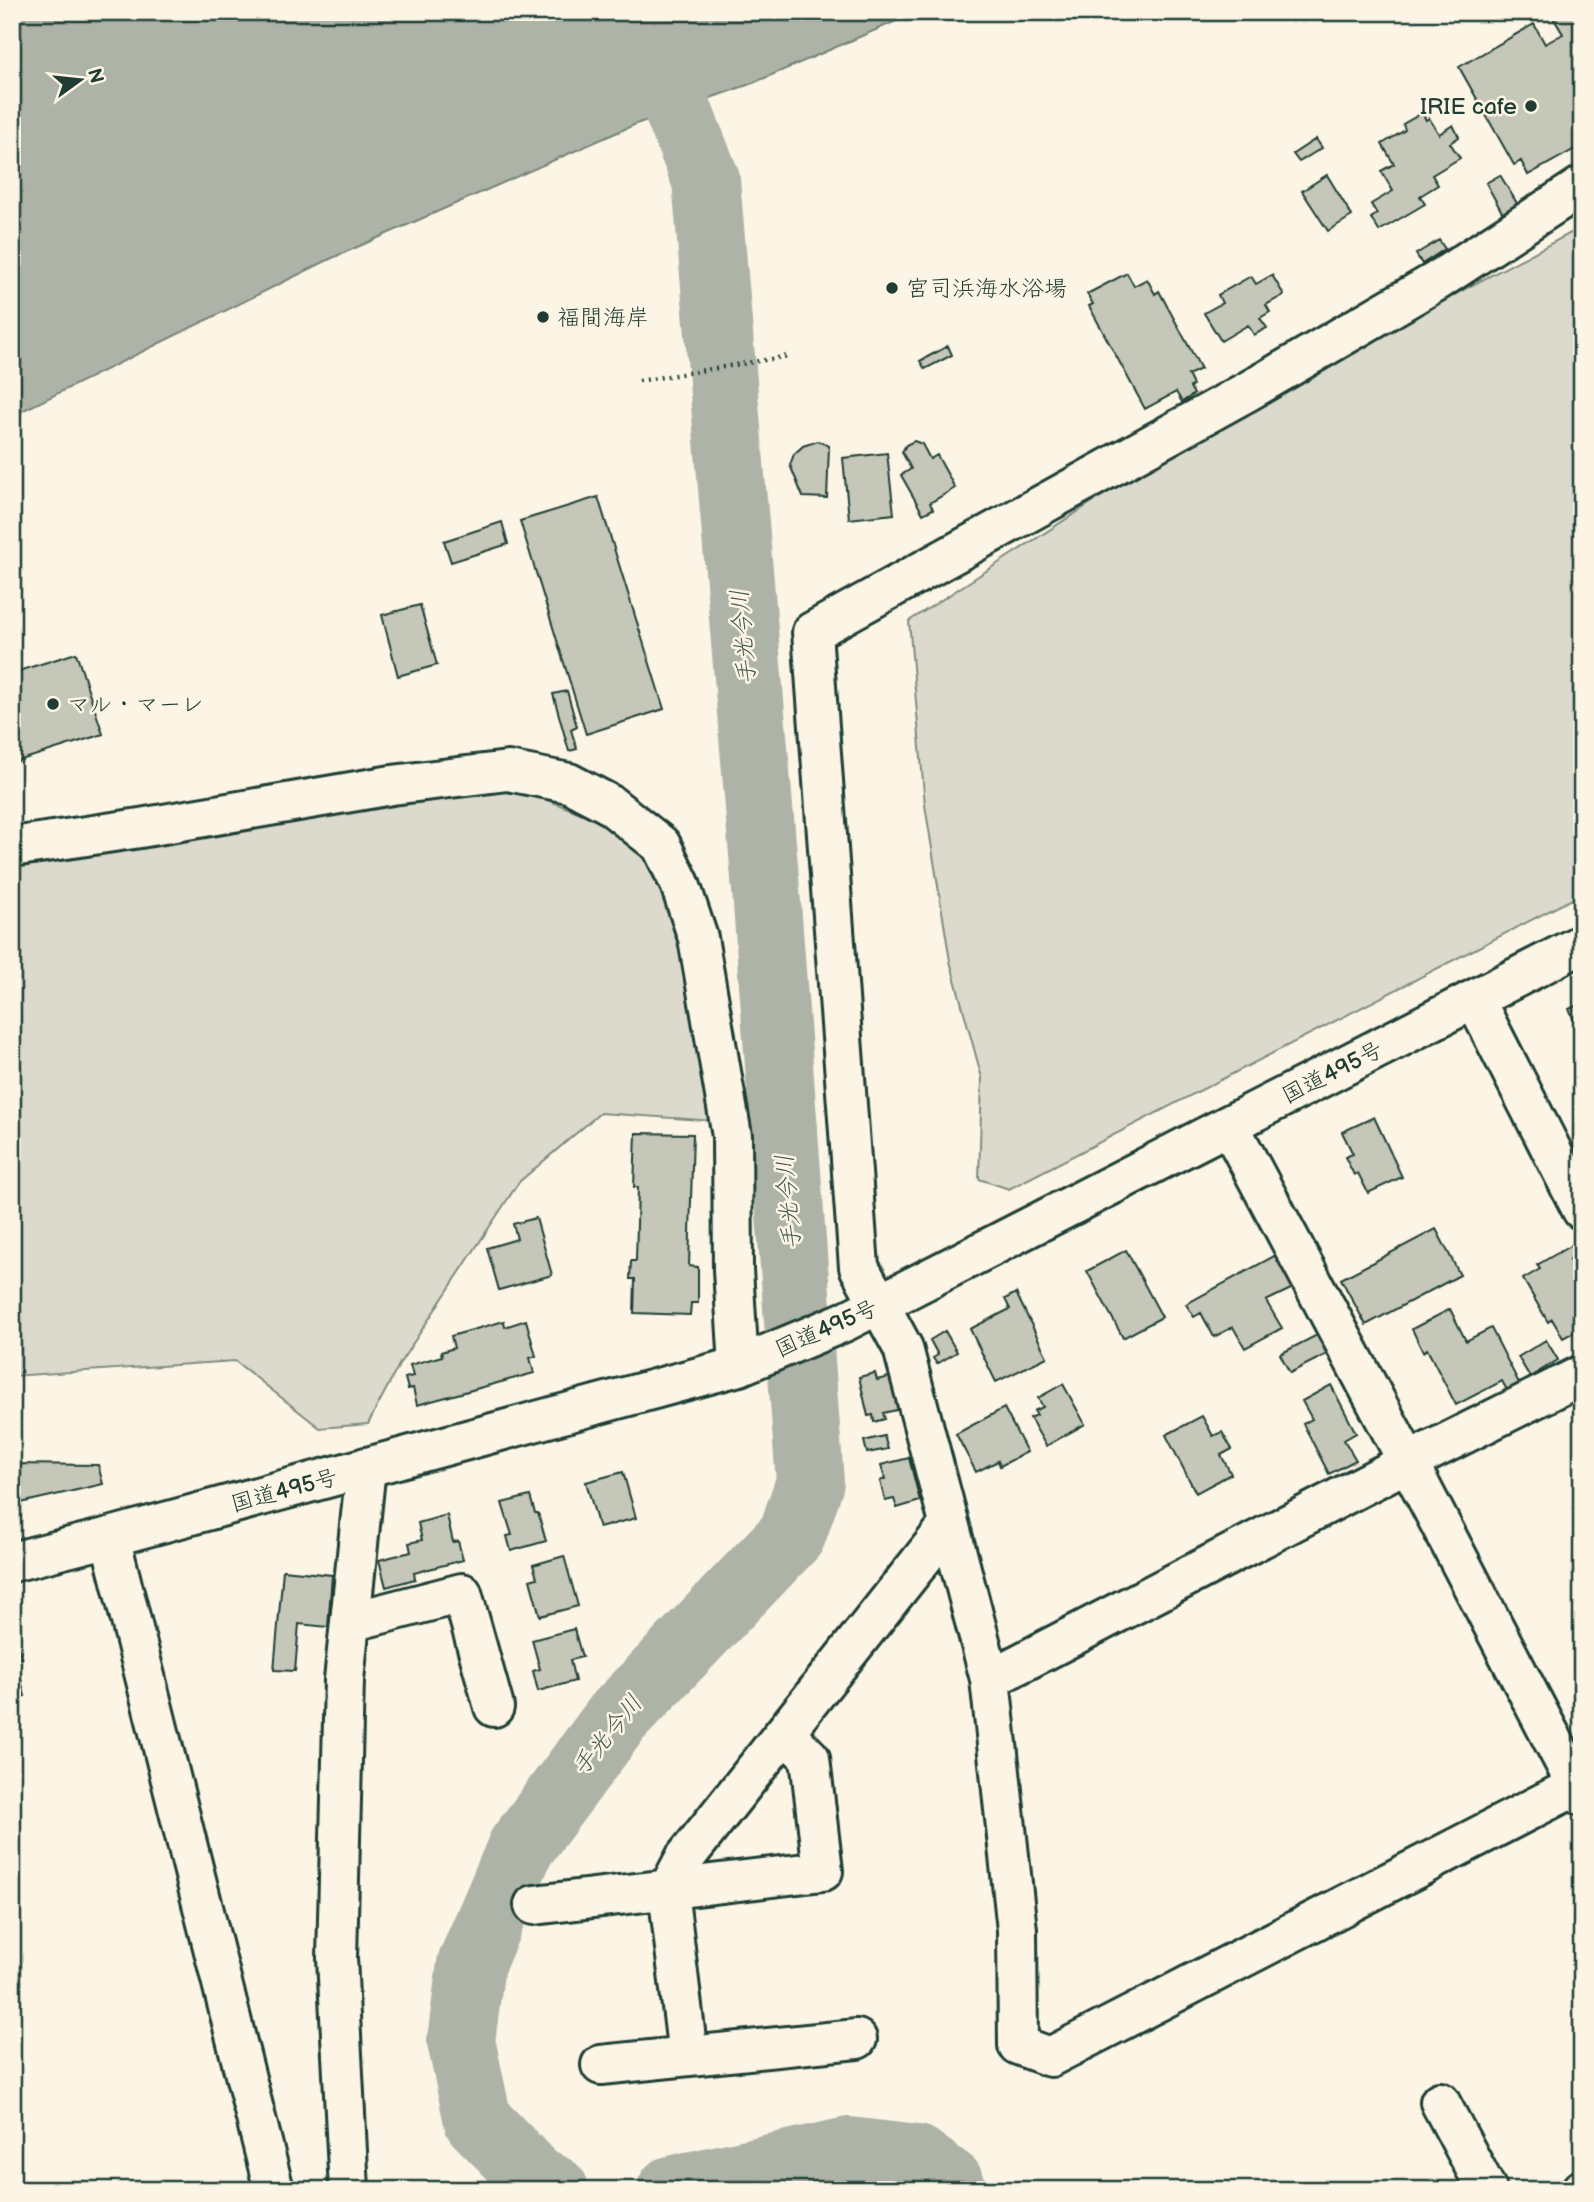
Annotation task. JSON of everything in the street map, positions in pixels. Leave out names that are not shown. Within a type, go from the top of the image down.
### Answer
[{"type":"main road","points":[[1229,1125],[1580,1789],[1050,2057],[1018,2045],[1017,1930],[990,1679],[903,1348],[859,1267],[813,632],[1250,390],[1437,281],[1582,186]]},
{"type":"main road","points":[[12,847],[392,785],[508,771],[569,783],[609,804],[661,845],[680,884],[698,938],[732,1136],[733,1270],[739,1366]]},
{"type":"main road","name":"国道495号","points":[[12,1562],[739,1366],[880,1304],[1582,944]]},
{"type":"main road","points":[[1475,1000],[1582,1210]]},
{"type":"main road","points":[[990,1679],[1582,1375]]},
{"type":"main road","points":[[349,2190],[337,1958],[344,1680],[366,1467]]},
{"type":"main road","points":[[688,2056],[668,1890],[685,1858],[949,1525]]},
{"type":"main road","points":[[110,1537],[274,2190]]},
{"type":"main road","points":[[350,1622],[462,1593],[494,1707]]},
{"type":"main road","points":[[534,1905],[823,1871],[810,1758],[785,1733]]},
{"type":"main road","points":[[601,2065],[857,2039]]},
{"type":"main road","points":[[1440,2102],[1487,2190]]},
{"type":"path","points":[[639,381],[789,356]]},
{"type":"shaded area","points":[[12,12],[917,12],[753,83],[636,124],[330,259],[12,416]]},
{"type":"shaded area","points":[[1582,227],[1582,894],[1009,1189],[979,1179],[982,1078],[950,961],[925,805],[909,621],[1222,418]]},
{"type":"shaded area","points":[[521,790],[596,819],[644,854],[667,891],[693,974],[716,1121],[600,1113],[519,1182],[400,1363],[368,1424],[320,1428],[235,1361],[12,1376],[12,859],[392,799]]},
{"type":"building","name":"IRIE cafe","points":[[1582,12],[1582,145],[1528,175],[1521,161],[1514,165],[1459,67],[1534,24],[1545,44],[1563,34],[1551,14]]},
{"type":"building","points":[[1422,113],[1426,120],[1429,118],[1439,134],[1453,125],[1459,137],[1450,143],[1460,158],[1432,175],[1438,185],[1420,196],[1425,204],[1379,231],[1371,218],[1377,214],[1371,204],[1393,191],[1381,171],[1394,164],[1382,144],[1405,130],[1403,124]]},
{"type":"building","points":[[1316,139],[1322,148],[1299,162],[1293,154]]},
{"type":"building","points":[[1327,175],[1352,216],[1328,231],[1302,191]]},
{"type":"building","points":[[1500,175],[1518,205],[1503,214],[1486,183]]},
{"type":"building","points":[[1439,240],[1445,249],[1422,264],[1416,254]]},
{"type":"building","points":[[1127,273],[1134,286],[1147,279],[1155,294],[1159,291],[1201,369],[1188,375],[1194,394],[1182,402],[1176,392],[1145,409],[1089,306],[1093,304],[1087,294]]},
{"type":"building","points":[[1272,275],[1284,295],[1266,305],[1270,312],[1260,318],[1267,328],[1254,335],[1248,325],[1221,341],[1204,313],[1222,303],[1218,295],[1251,276],[1256,284]]},
{"type":"building","points":[[948,346],[952,355],[925,369],[920,361]]},
{"type":"building","points":[[818,441],[829,446],[827,498],[803,497],[790,465],[794,454],[803,446]]},
{"type":"building","points":[[914,441],[922,444],[930,459],[937,455],[955,488],[930,503],[933,509],[923,514],[901,475],[911,469],[902,452],[906,445]]},
{"type":"building","points":[[887,453],[894,514],[849,519],[843,458]]},
{"type":"building","points":[[598,497],[664,709],[586,734],[520,521]]},
{"type":"building","points":[[502,522],[508,544],[451,562],[444,541]]},
{"type":"building","points":[[420,605],[437,665],[398,676],[382,615]]},
{"type":"building","name":"マル・マーレ","points":[[76,653],[103,734],[12,763],[12,673]]},
{"type":"building","points":[[567,691],[577,727],[571,730],[577,749],[569,751],[553,694]]},
{"type":"building","points":[[1582,1003],[1582,1051],[1575,1038],[1581,1035],[1569,1009]]},
{"type":"building","points":[[1374,1117],[1402,1177],[1368,1193],[1358,1173],[1354,1175],[1345,1157],[1353,1154],[1342,1132]]},
{"type":"building","points":[[636,1133],[693,1134],[689,1266],[698,1267],[698,1303],[691,1303],[690,1315],[634,1313],[635,1279],[630,1279],[631,1261],[636,1261]]},
{"type":"building","points":[[536,1218],[552,1275],[499,1290],[487,1248],[517,1239],[513,1224]]},
{"type":"building","points":[[1436,1229],[1460,1275],[1366,1325],[1341,1279]]},
{"type":"building","points":[[1575,1243],[1581,1253],[1569,1260],[1582,1282],[1582,1328],[1563,1338],[1552,1319],[1548,1322],[1523,1279],[1540,1269],[1537,1265]]},
{"type":"building","points":[[1126,1250],[1162,1317],[1123,1338],[1087,1271]]},
{"type":"building","points":[[1276,1255],[1293,1288],[1266,1301],[1282,1328],[1245,1348],[1233,1327],[1214,1337],[1201,1313],[1194,1317],[1186,1304]]},
{"type":"building","points":[[1016,1293],[1047,1357],[996,1382],[970,1329],[1010,1309],[1005,1299]]},
{"type":"building","points":[[1450,1309],[1466,1341],[1491,1328],[1520,1385],[1508,1392],[1502,1381],[1456,1405],[1427,1349],[1423,1352],[1412,1329]]},
{"type":"building","points":[[526,1320],[536,1356],[530,1358],[534,1373],[417,1405],[413,1388],[408,1389],[405,1378],[413,1376],[410,1365],[442,1356],[441,1352],[454,1348],[451,1336],[504,1321],[505,1327]]},
{"type":"building","points":[[945,1331],[957,1352],[937,1364],[933,1358],[938,1355],[930,1340]]},
{"type":"building","points":[[1317,1335],[1327,1354],[1290,1373],[1280,1354]]},
{"type":"building","points":[[1546,1340],[1558,1360],[1530,1377],[1518,1357]]},
{"type":"building","points":[[875,1373],[877,1380],[893,1376],[901,1409],[883,1413],[885,1419],[874,1422],[873,1415],[868,1416],[859,1377]]},
{"type":"building","points":[[1063,1384],[1085,1424],[1046,1446],[1030,1418],[1037,1415],[1034,1411],[1043,1407],[1038,1398]]},
{"type":"building","points":[[1331,1385],[1356,1433],[1344,1440],[1356,1460],[1329,1474],[1303,1424],[1312,1419],[1302,1401]]},
{"type":"building","points":[[1004,1408],[1027,1452],[1000,1466],[998,1461],[976,1472],[956,1434]]},
{"type":"building","points":[[1202,1416],[1213,1436],[1222,1432],[1232,1449],[1221,1455],[1231,1474],[1196,1493],[1166,1435]]},
{"type":"building","points":[[884,1436],[888,1449],[867,1453],[864,1441]]},
{"type":"building","points":[[909,1458],[920,1501],[897,1508],[894,1499],[885,1501],[880,1481],[885,1479],[881,1465]]},
{"type":"building","points":[[12,1464],[98,1465],[103,1484],[12,1505]]},
{"type":"building","points":[[623,1472],[636,1518],[599,1528],[586,1482]]},
{"type":"building","points":[[530,1496],[546,1541],[511,1551],[507,1536],[512,1535],[502,1503]]},
{"type":"building","points":[[447,1515],[453,1542],[458,1541],[463,1560],[414,1573],[415,1579],[386,1587],[379,1560],[411,1552],[409,1543],[422,1540],[418,1523]]},
{"type":"building","points":[[564,1556],[578,1606],[540,1616],[530,1580],[537,1578],[533,1565]]},
{"type":"building","points":[[283,1570],[332,1575],[328,1627],[299,1624],[295,1671],[274,1670]]},
{"type":"building","points":[[574,1629],[582,1657],[570,1660],[575,1681],[538,1691],[533,1671],[540,1669],[532,1640]]},
{"type":"building","points":[[17,1641],[21,1658],[16,1659],[25,1696],[12,1700],[12,1642]]},
{"type":"waterway","name":"手光今川","points":[[555,2190],[534,2178],[478,2121],[461,2041],[471,1964],[521,1847],[618,1717],[792,1535],[810,1482],[766,890],[706,180],[663,73]]},
{"type":"waterway","name":"手光今川","points":[[671,2190],[849,2151],[917,2159],[950,2183],[953,2190]]},
{"type":"place","name":"IRIE cafe","points":[[1531,106]]},
{"type":"place","name":"宮司浜海水浴場","points":[[892,288]]},
{"type":"place","name":"福間海岸","points":[[543,317]]},
{"type":"place","name":"マル・マーレ","points":[[53,704]]}]
